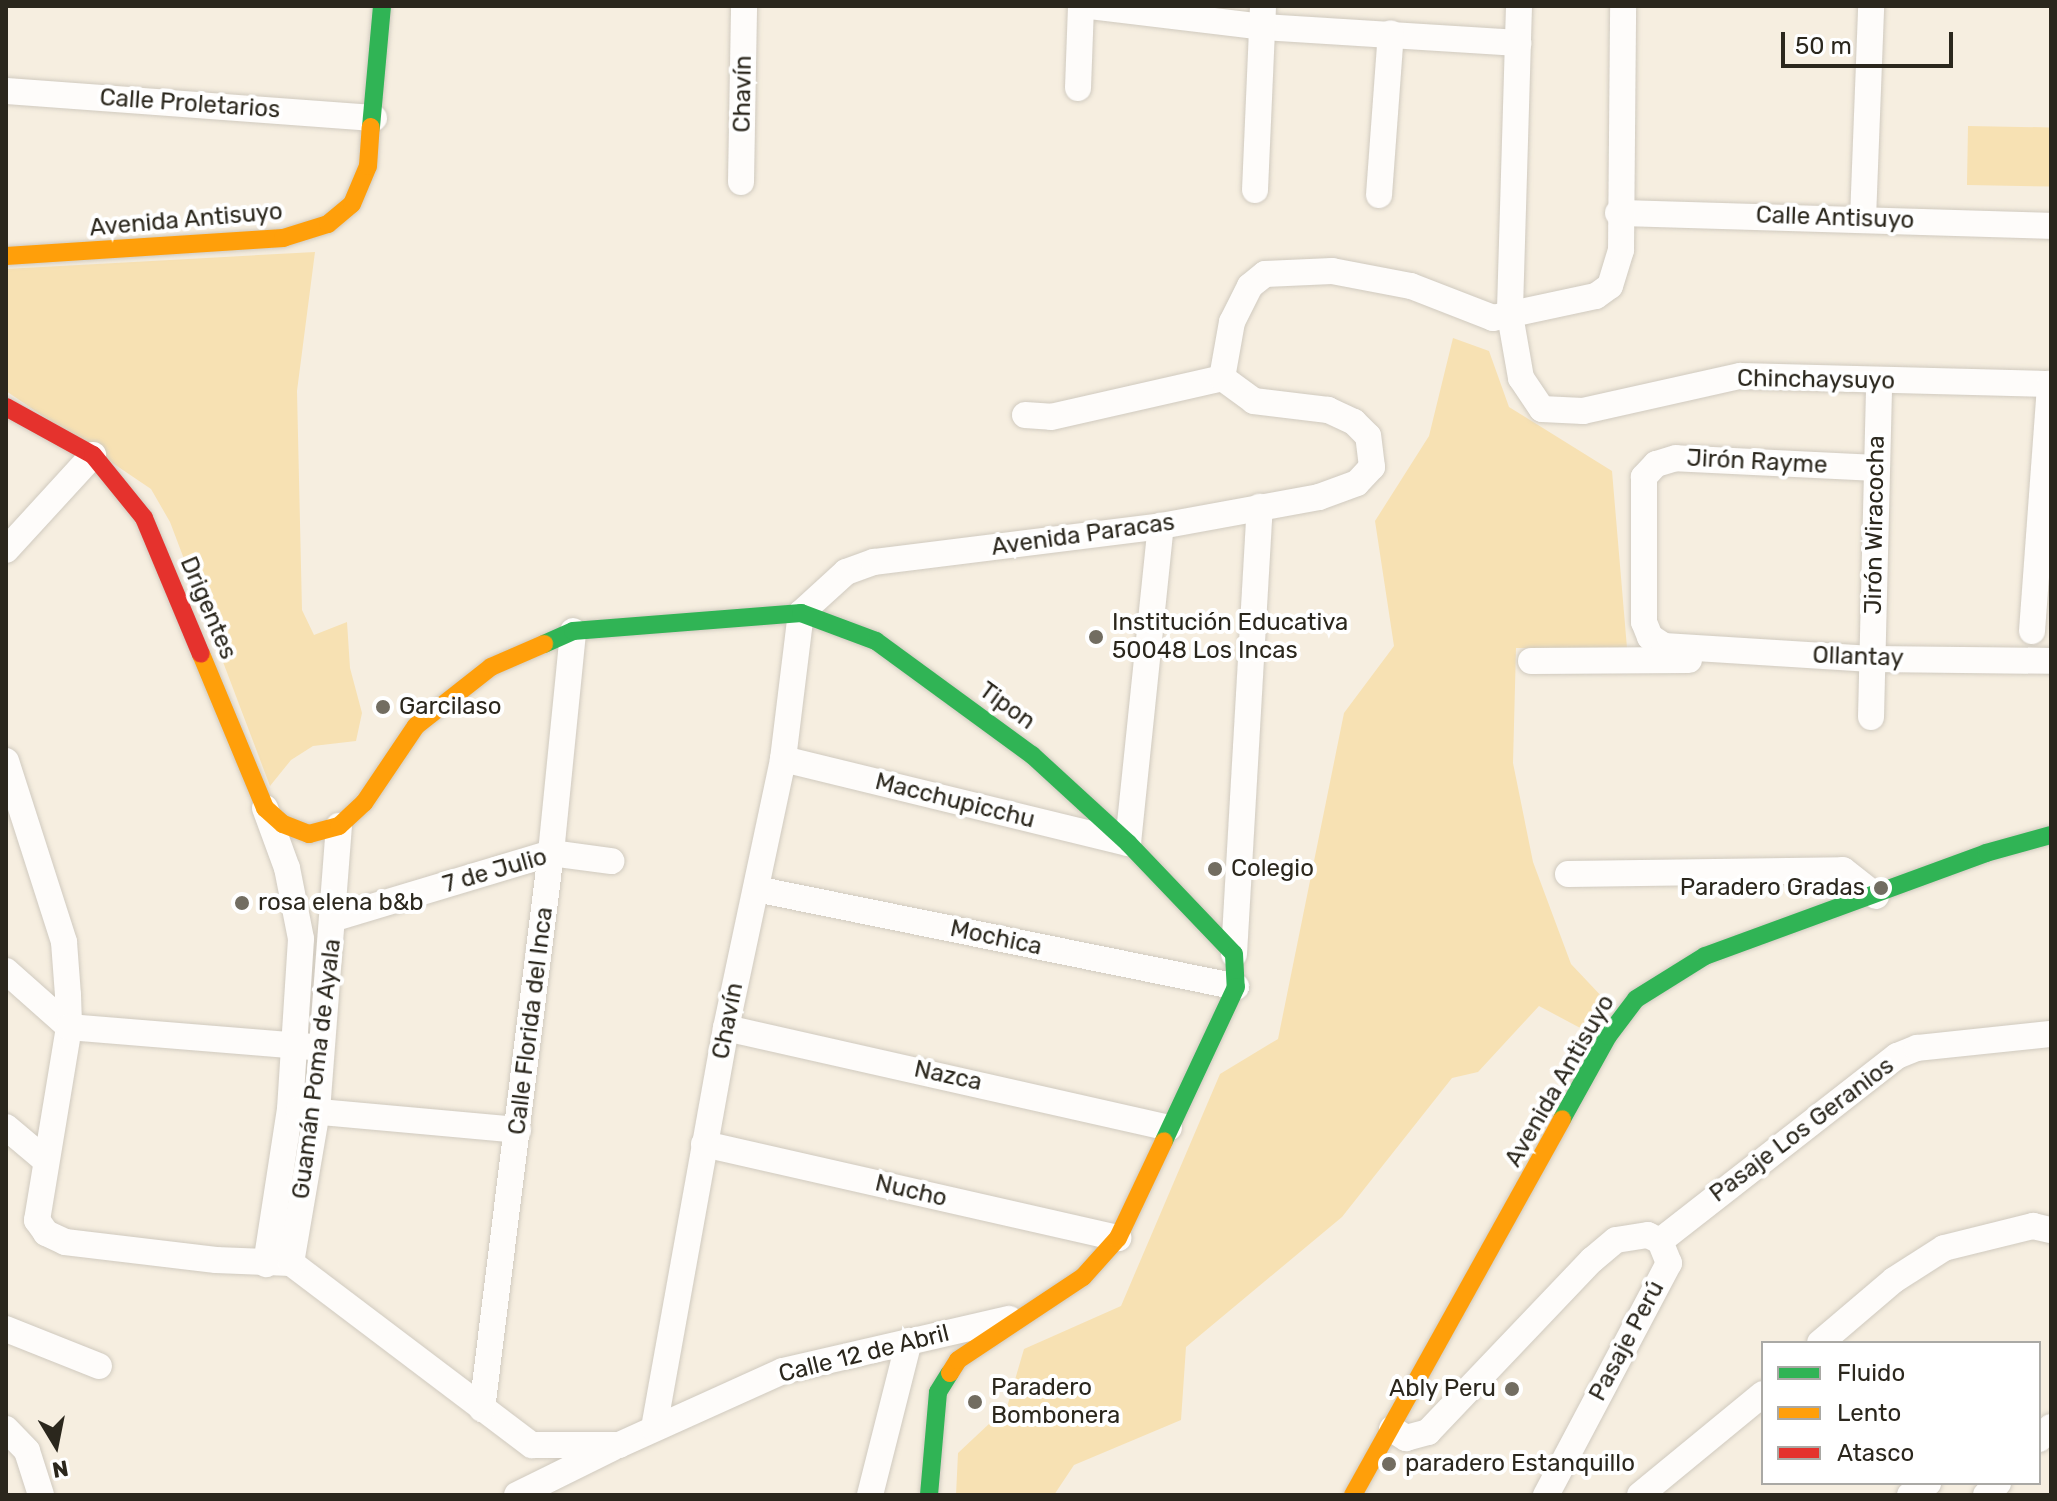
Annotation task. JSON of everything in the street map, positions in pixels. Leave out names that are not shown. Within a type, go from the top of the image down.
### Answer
[{"type":"street","name":"Avenida Antisuyo","points":[[6,256],[283,238],[328,224],[352,204],[368,166],[382,6]]},
{"type":"street","name":"Chavín","points":[[741,182],[744,6]]},
{"type":"street","points":[[1078,88],[1081,6]]},
{"type":"street","points":[[1090,6],[1263,17],[1391,33],[1518,43]]},
{"type":"street","points":[[1510,315],[1519,6]]},
{"type":"street","points":[[1025,415],[1051,417],[1222,378],[1232,322],[1250,286],[1265,274],[1332,271],[1411,286],[1482,317],[1510,315],[1596,296],[1610,286],[1621,250],[1618,213],[1623,6]]},
{"type":"street","points":[[1863,219],[1871,6]]},
{"type":"street","points":[[1255,190],[1263,17]]},
{"type":"street","points":[[1379,195],[1391,33]]},
{"type":"street","name":"Calle Proletarios","points":[[6,91],[374,118]]},
{"type":"street","name":"Calle Antisuyo","points":[[1618,213],[2051,226]]},
{"type":"street","name":"Chinchaysuyo","points":[[1510,315],[1521,378],[1542,409],[1583,411],[1734,376],[2051,384]]},
{"type":"street","name":"Avenida Paracas","points":[[801,613],[846,572],[874,562],[1161,526],[1319,497],[1357,483],[1372,467],[1368,436],[1354,422],[1328,410],[1254,401],[1222,378]]},
{"type":"street","name":"Jirón Wiracocha","points":[[1871,717],[1879,381]]},
{"type":"street","points":[[2032,631],[2051,384]]},
{"type":"street","name":"Drigentes","points":[[6,407],[93,455],[144,518],[265,808]]},
{"type":"street","points":[[6,550],[93,455]]},
{"type":"street","name":"Jirón Rayme","points":[[1664,646],[1650,637],[1644,622],[1644,477],[1656,464],[1676,458],[1877,468]]},
{"type":"street","points":[[929,1495],[938,1392],[958,1360],[1083,1277],[1118,1238],[1236,987],[1234,954],[1260,507]]},
{"type":"street","points":[[1128,843],[1161,526]]},
{"type":"street","name":"Chavín","points":[[654,1428],[726,1028],[783,759],[801,613]]},
{"type":"street","name":"Tipon","points":[[339,826],[364,803],[416,726],[491,667],[573,631],[801,613],[876,641],[1032,755],[1128,843],[1234,954]]},
{"type":"street","name":"Calle Florida del Inca","points":[[482,1409],[551,853],[573,631]]},
{"type":"street","name":"Ollantay","points":[[1664,646],[1872,659],[2051,661]]},
{"type":"street","points":[[1531,661],[1872,659]]},
{"type":"street","name":"Macchupicchu","points":[[783,759],[1128,843]]},
{"type":"street","points":[[6,761],[64,942],[69,1027],[44,1159],[37,1220],[46,1233],[65,1242],[278,1263],[297,1044],[297,907],[265,808]]},
{"type":"street","points":[[265,808],[283,824],[309,834],[339,826]]},
{"type":"street","name":"Guamán Poma de Ayala","points":[[278,1263],[317,1111],[335,918],[339,826]]},
{"type":"street","name":"Avenida Antisuyo","points":[[1353,1495],[1608,1036],[1636,999],[1705,956],[1876,896],[1986,853],[2051,835]]},
{"type":"street","name":"7 de Julio","points":[[335,918],[551,853],[611,861]]},
{"type":"street","points":[[1568,874],[1843,870],[1876,896]]},
{"type":"street","name":"Mochica","points":[[756,889],[1236,987]]},
{"type":"street","points":[[6,971],[69,1027],[297,1044],[323,1049]]},
{"type":"street","name":"Nazca","points":[[726,1028],[1169,1128]]},
{"type":"street","name":"Pasaje Los Geranios","points":[[1660,1241],[1897,1056],[1917,1048],[2051,1034]]},
{"type":"street","points":[[290,1109],[518,1130]]},
{"type":"street","points":[[6,1127],[44,1159]]},
{"type":"street","name":"Nucho","points":[[704,1144],[1118,1238]]},
{"type":"street","points":[[1822,1341],[1894,1280],[1944,1248],[2033,1226],[2051,1230]]},
{"type":"street","points":[[1392,1429],[1398,1438],[1412,1438],[1438,1422],[1616,1240],[1648,1235],[1660,1241]]},
{"type":"street","name":"Pasaje Perú","points":[[1546,1495],[1669,1263],[1660,1241]]},
{"type":"street","name":"Calle 12 de Abril","points":[[278,1263],[532,1445],[619,1445]]},
{"type":"street","name":"Calle 12 de Abril","points":[[517,1495],[654,1428],[783,1371],[1025,1316]]},
{"type":"street","points":[[6,1329],[99,1366]]},
{"type":"street","points":[[870,1495],[909,1341]]},
{"type":"street","points":[[1640,1495],[1761,1396]]},
{"type":"street","points":[[6,1429],[27,1451],[41,1495]]},
{"type":"shaded area","points":[[1968,126],[2051,127],[2050,186],[1967,185]]},
{"type":"shaded area","points":[[315,252],[297,391],[302,610],[314,635],[347,622],[350,668],[362,713],[356,741],[313,746],[291,760],[270,786],[170,522],[151,489],[6,391],[6,269]]},
{"type":"shaded area","points":[[1453,338],[1489,351],[1509,407],[1612,471],[1627,648],[1516,648],[1513,763],[1533,862],[1571,964],[1605,1000],[1584,1030],[1539,1006],[1478,1072],[1452,1078],[1342,1217],[1186,1347],[1181,1420],[1074,1465],[1054,1495],[956,1495],[958,1453],[1007,1407],[1024,1349],[1121,1306],[1220,1074],[1278,1039],[1344,713],[1394,646],[1375,521],[1429,436]]},
{"type":"traffic: fast","points":[[371,127],[382,6]]},
{"type":"traffic: fast","points":[[544,644],[573,631],[801,613],[876,641],[1032,755],[1128,843],[1234,954],[1236,987],[1164,1141]]},
{"type":"traffic: fast","points":[[1562,1119],[1608,1036],[1636,999],[1705,956],[1986,853],[2051,835]]},
{"type":"traffic: fast","points":[[929,1495],[938,1392],[950,1373]]},
{"type":"traffic: slow","points":[[6,256],[283,238],[328,224],[352,204],[368,166],[371,127]]},
{"type":"traffic: slow","points":[[201,654],[265,808],[283,824],[309,834],[339,826],[364,803],[416,726],[491,667],[544,644]]},
{"type":"traffic: slow","points":[[1353,1495],[1562,1119]]},
{"type":"traffic: slow","points":[[950,1373],[958,1360],[1083,1277],[1118,1238],[1164,1141]]},
{"type":"traffic: jam","points":[[6,407],[93,455],[144,518],[201,654]]},
{"type":"place","name":"Institución Educativa 50048 Los Incas","points":[[1096,637]]},
{"type":"place","name":"Garcilaso","points":[[383,707]]},
{"type":"place","name":"Colegio","points":[[1215,869]]},
{"type":"place","name":"Paradero Gradas","points":[[1881,888]]},
{"type":"place","name":"rosa elena b&b","points":[[242,903]]},
{"type":"place","name":"Ably Peru","points":[[1512,1389]]},
{"type":"place","name":"Paradero Bombonera","points":[[975,1402]]},
{"type":"place","name":"paradero Estanquillo","points":[[1389,1464]]}]
